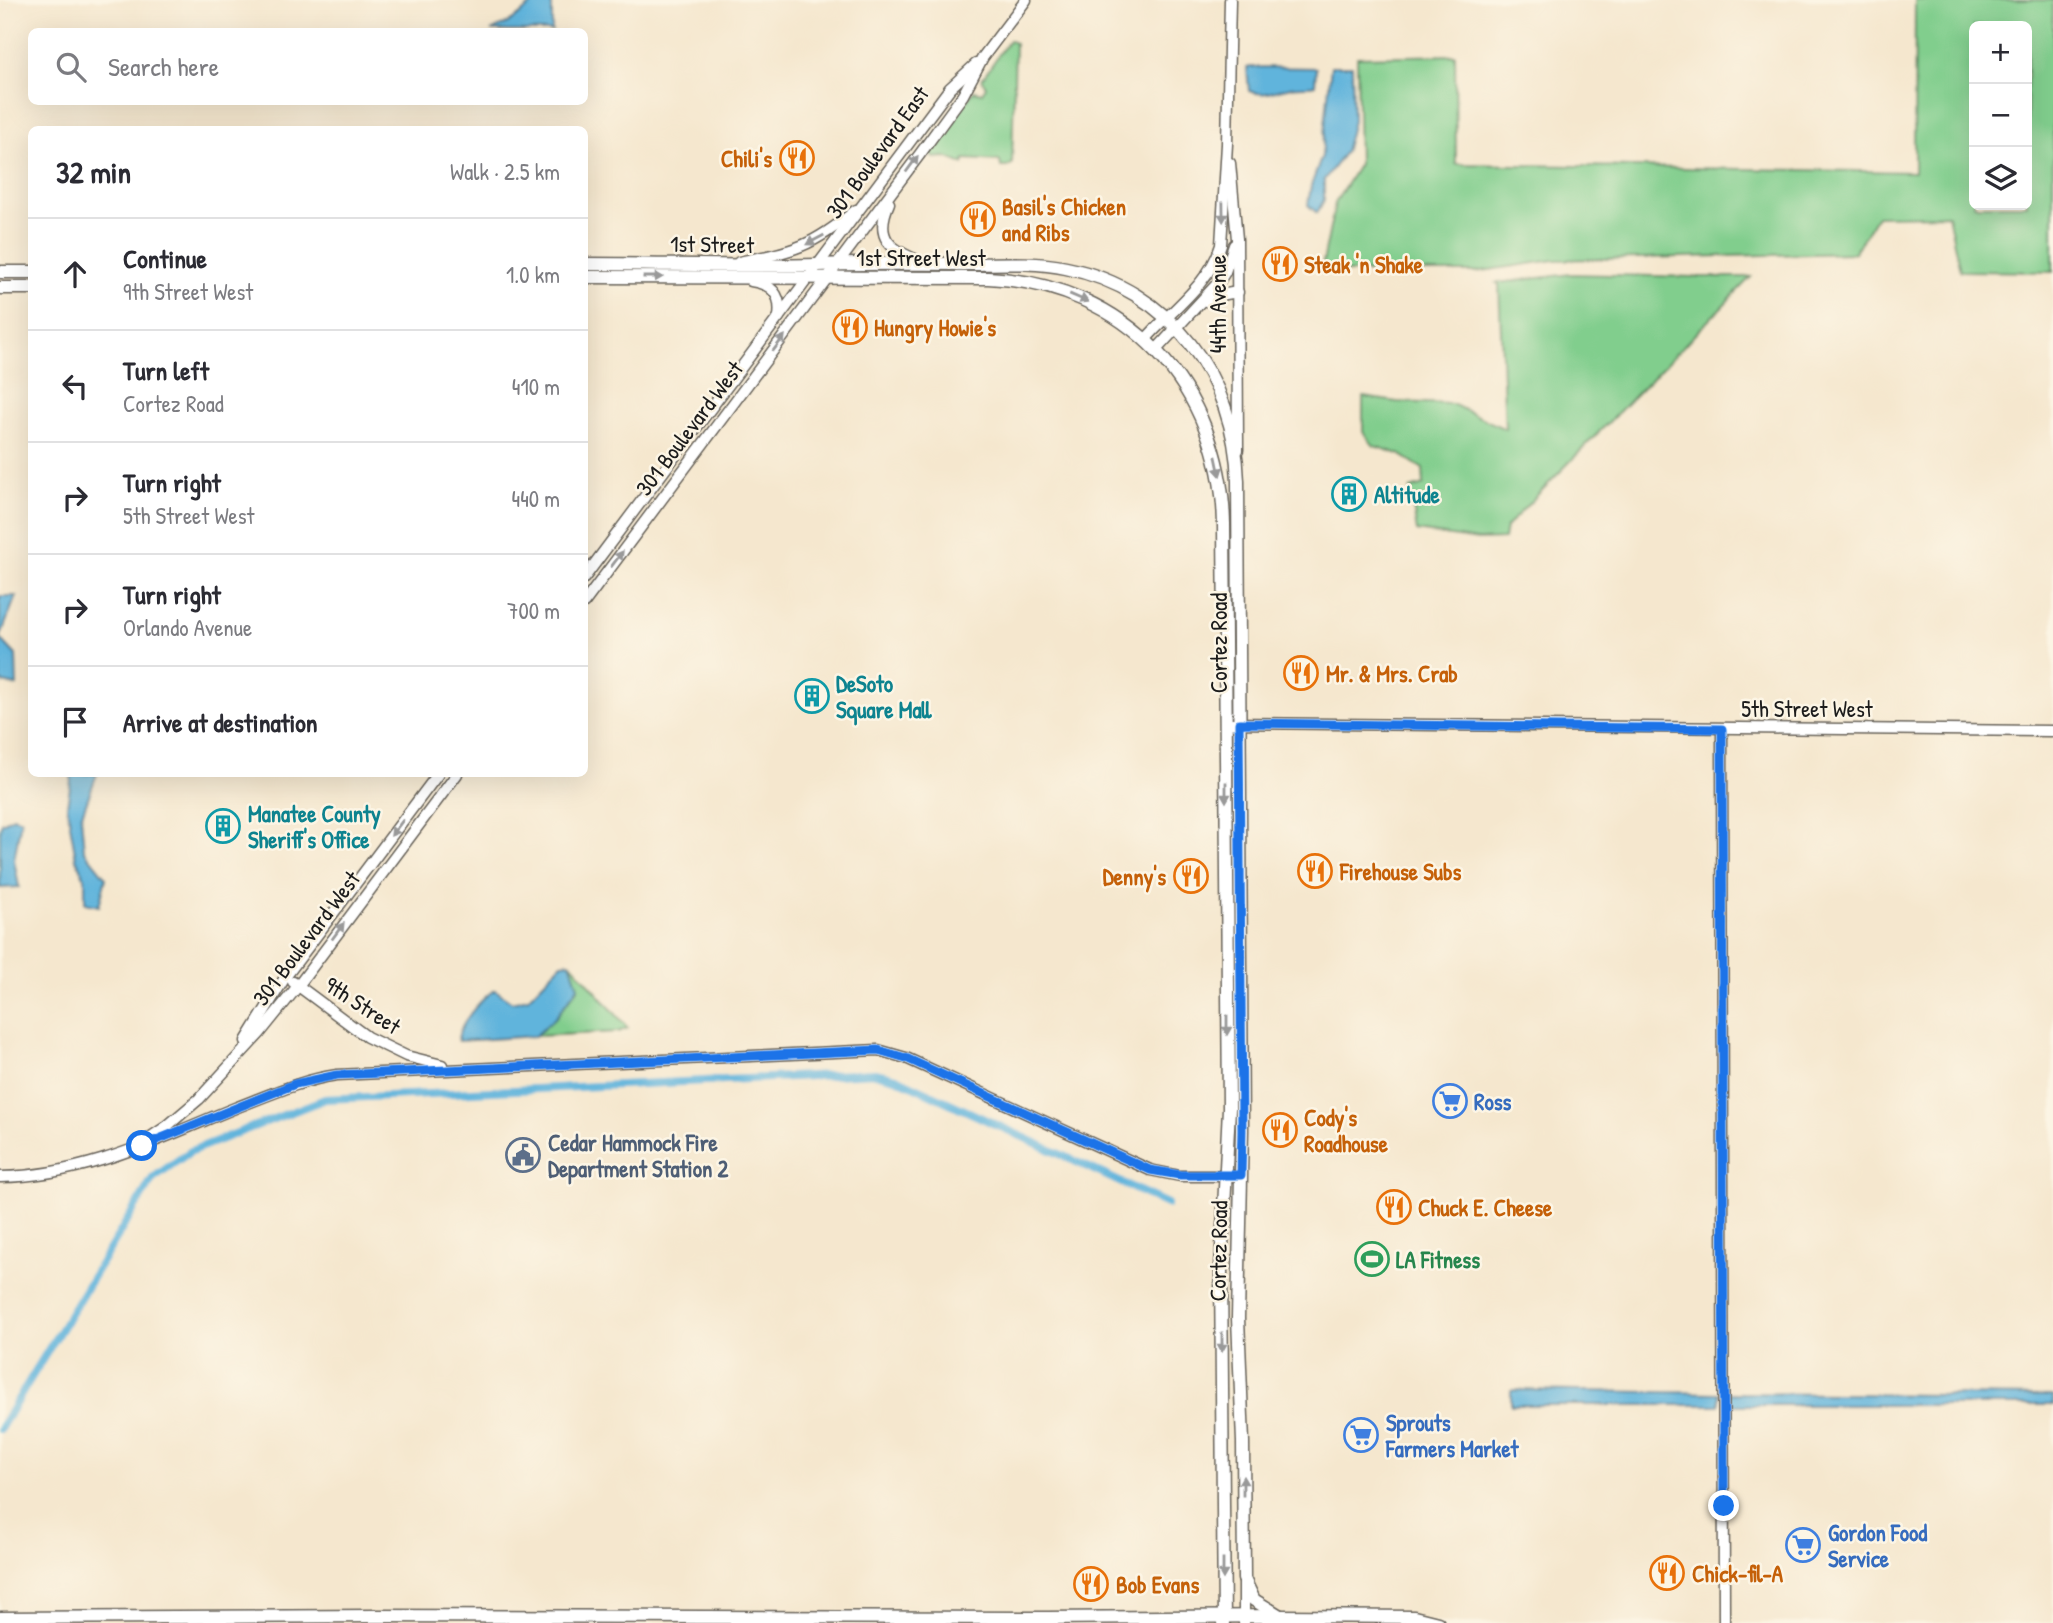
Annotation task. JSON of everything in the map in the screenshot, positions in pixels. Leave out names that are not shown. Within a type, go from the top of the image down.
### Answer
[{"type":"main road","name":"301 Boulevard East","points":[[828,278],[962,96],[983,57],[1026,0]]},
{"type":"main road","points":[[1145,340],[1202,280],[1219,253],[1227,144],[1230,0]]},
{"type":"main road","name":"301 Boulevard East","points":[[811,277],[950,88],[983,57]]},
{"type":"main road","name":"44th Avenue","points":[[1227,144],[1237,225],[1240,436],[1237,464]]},
{"type":"main road","points":[[895,187],[884,214],[884,235],[897,252],[925,263]]},
{"type":"main road","points":[[726,271],[813,242],[869,199]]},
{"type":"main road","points":[[1156,350],[1225,272],[1237,225]]},
{"type":"main road","name":"1st Street","points":[[588,264],[828,278]]},
{"type":"main road","name":"1st Street","points":[[588,277],[839,264],[1048,265]]},
{"type":"main road","name":"Cortez Road","points":[[1048,265],[1074,269],[1110,282],[1134,294],[1177,328],[1198,354],[1217,386],[1229,418],[1237,464],[1242,1130],[1221,1268],[1224,1620]]},
{"type":"main road","points":[[726,271],[771,288],[779,300],[779,318]]},
{"type":"main road","points":[[0,272],[28,272]]},
{"type":"main road","name":"301 Boulevard West","points":[[588,573],[811,277]]},
{"type":"main road","name":"1st Street West","points":[[828,278],[1013,280]]},
{"type":"main road","name":"301 Boulevard West","points":[[588,598],[828,278]]},
{"type":"main road","name":"Cortez Road","points":[[1013,280],[1047,286],[1083,299],[1119,319],[1156,350],[1176,374],[1197,407],[1213,444],[1219,470],[1224,509],[1229,1108],[1238,1306],[1244,1620]]},
{"type":"main road","points":[[0,288],[28,288]]},
{"type":"main road","points":[[1200,303],[1220,295],[1238,292]]},
{"type":"main road","name":"5th Street West","points":[[1226,723],[2053,731]]},
{"type":"main road","points":[[1722,729],[1724,1623]]},
{"type":"main road","name":"301 Boulevard West","points":[[236,1057],[286,976],[436,777]]},
{"type":"main road","name":"301 Boulevard West","points":[[124,1151],[146,1140],[184,1114],[260,1033],[455,777]]},
{"type":"main road","name":"9th Street","points":[[286,976],[383,1046],[420,1061],[464,1068]]},
{"type":"main road","points":[[0,1177],[55,1174],[96,1163],[315,1078],[464,1068],[878,1050],[906,1058],[1150,1170],[1180,1175],[1234,1175]]},
{"type":"main road","points":[[1244,1579],[1254,1600],[1280,1616]]},
{"type":"main road","points":[[0,1618],[356,1616],[1244,1620],[1280,1616],[1415,1616],[1438,1623]]},
{"type":"green space","points":[[1915,0],[2053,0],[2053,272],[1960,271],[1948,215],[1877,216],[1854,253],[1555,260],[1475,272],[1321,272],[1335,203],[1359,164],[1357,57],[1455,55],[1456,164],[1914,172]]},
{"type":"green space","points":[[1009,40],[1015,43],[1012,164],[1001,167],[1000,161],[965,159],[963,164],[946,157],[934,158],[930,151],[974,91],[982,93],[986,87],[982,79]]},
{"type":"green space","points":[[1571,274],[1751,277],[1506,527],[1504,539],[1478,540],[1417,531],[1410,489],[1424,485],[1423,469],[1399,454],[1374,446],[1363,432],[1363,397],[1397,402],[1452,404],[1505,429],[1497,283]]},
{"type":"green space","points":[[570,962],[628,1028],[618,1032],[535,1036],[555,1018],[578,988]]},
{"type":"water","points":[[537,0],[552,4],[552,28],[497,28],[512,21]]},
{"type":"water","points":[[1331,66],[1352,66],[1353,121],[1345,152],[1324,180],[1324,200],[1317,213],[1308,205],[1311,186],[1322,156]]},
{"type":"water","points":[[1247,68],[1316,68],[1315,85],[1255,93],[1249,91]]},
{"type":"water","points":[[0,596],[16,596],[0,638]]},
{"type":"water","points":[[0,638],[16,655],[17,686],[3,683],[0,679]]},
{"type":"water","points":[[72,777],[96,777],[81,817],[84,850],[106,878],[99,906],[85,903],[85,878],[76,859],[67,806]]},
{"type":"water","points":[[13,817],[21,820],[14,860],[19,887],[0,888],[0,829],[2,823]]},
{"type":"water","points":[[570,962],[578,987],[555,1018],[535,1036],[458,1041],[466,1020],[489,994],[495,990],[512,1002],[528,998],[562,963]]},
{"type":"water","points":[[1511,1390],[1719,1393],[1719,1405],[1511,1405]]},
{"type":"water","points":[[1728,1393],[2053,1396],[2053,1405],[1728,1405]]},
{"type":"waterway","points":[[0,1429],[153,1178],[191,1151],[325,1099],[875,1073],[896,1078],[1167,1204]]},
{"type":"place","name":"Chili's","points":[[797,158]]},
{"type":"place","name":"Basil's Chicken and Ribs","points":[[978,219]]},
{"type":"place","name":"Steak 'n Shake","points":[[1280,264]]},
{"type":"place","name":"Hungry Howie's","points":[[850,327]]},
{"type":"place","name":"Altitude","points":[[1349,494]]},
{"type":"place","name":"Mr. & Mrs. Crab","points":[[1301,673]]},
{"type":"place","name":"DeSoto Square Mall","points":[[812,696]]},
{"type":"place","name":"Manatee County Sheriff's Office","points":[[223,826]]},
{"type":"place","name":"Firehouse Subs","points":[[1315,871]]},
{"type":"place","name":"Denny's","points":[[1191,876]]},
{"type":"place","name":"Ross","points":[[1450,1101]]},
{"type":"place","name":"Cody's Roadhouse","points":[[1280,1130]]},
{"type":"place","name":"Cedar Hammock Fire Department Station 2","points":[[523,1155]]},
{"type":"place","name":"Chuck E. Cheese","points":[[1394,1207]]},
{"type":"place","name":"LA Fitness","points":[[1372,1259]]},
{"type":"place","name":"Sprouts Farmers Market","points":[[1361,1435]]},
{"type":"place","name":"Gordon Food Service","points":[[1803,1545]]},
{"type":"place","name":"Chick-fil-A","points":[[1667,1573]]},
{"type":"place","name":"Bob Evans","points":[[1091,1584]]},
{"type":"route","points":[[142,1146],[295,1084],[337,1075],[878,1050],[906,1058],[1150,1170],[1180,1175],[1241,1175],[1239,723],[1722,729],[1724,1506]]}]
